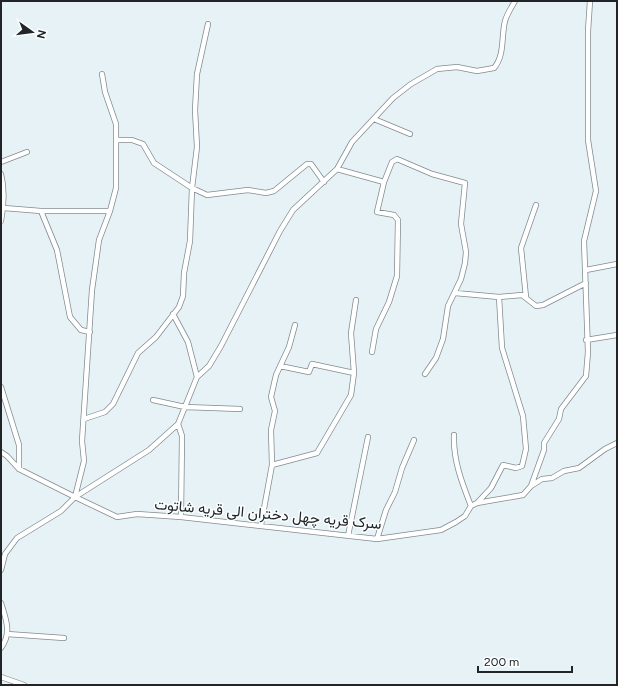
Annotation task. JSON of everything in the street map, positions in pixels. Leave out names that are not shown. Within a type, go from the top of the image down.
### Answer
[{"type":"street","points":[[1,570],[5,554],[17,538],[61,511],[75,497],[148,450],[178,424],[197,377],[209,366],[221,346],[276,238],[293,210],[337,169],[352,142],[393,98],[411,84],[437,69],[457,67],[477,71],[494,68],[497,64],[503,45],[504,24],[515,1]]},
{"type":"street","points":[[531,486],[544,450],[544,443],[559,419],[561,409],[586,376],[588,352],[586,340],[586,270],[584,241],[596,191],[588,140],[588,31],[590,1]]},
{"type":"street","points":[[84,419],[105,412],[113,404],[138,353],[156,337],[173,314],[183,296],[184,273],[190,241],[192,188],[197,148],[195,110],[197,74],[208,24]]},
{"type":"street","points":[[75,497],[84,461],[82,441],[92,290],[99,240],[110,211],[116,188],[116,124],[104,92],[102,74]]},
{"type":"street","points":[[374,119],[410,134]]},
{"type":"street","points":[[116,140],[132,140],[143,144],[154,163],[192,188],[208,195],[248,190],[266,193],[274,191],[307,164],[311,164],[314,167],[324,182]]},
{"type":"street","points":[[1,162],[27,152]]},
{"type":"street","points":[[372,352],[376,329],[389,302],[397,276],[398,220],[394,215],[377,212],[384,182],[394,159],[432,174],[465,183],[461,224],[466,252],[465,263],[455,293],[448,306],[443,339],[436,358],[425,374]]},
{"type":"street","points":[[337,169],[384,182]]},
{"type":"street","points":[[1,174],[3,183],[4,208],[1,220]]},
{"type":"street","points":[[526,297],[521,248],[536,205]]},
{"type":"street","points":[[4,208],[41,211],[110,211]]},
{"type":"street","points":[[41,211],[57,250],[70,317],[81,330],[90,332]]},
{"type":"street","points":[[586,270],[617,264]]},
{"type":"street","points":[[455,293],[499,297],[518,294],[526,297],[533,305],[536,306],[543,305],[586,283]]},
{"type":"street","points":[[477,504],[491,488],[503,465],[516,468],[522,466],[526,449],[523,416],[502,348],[499,297]]},
{"type":"street","points":[[272,465],[317,452],[351,395],[354,373],[351,333],[356,300]]},
{"type":"street","points":[[173,314],[188,342],[197,377]]},
{"type":"street","points":[[262,525],[272,465],[272,430],[275,411],[271,397],[280,366],[289,347],[296,325]]},
{"type":"street","points":[[586,340],[617,335]]},
{"type":"street","points":[[280,366],[309,372],[312,364],[354,373]]},
{"type":"street","points":[[1,387],[19,445],[19,469]]},
{"type":"street","points":[[153,400],[185,407],[240,409]]},
{"type":"street","points":[[178,424],[182,436],[181,517]]},
{"type":"street","points":[[454,435],[453,450],[460,479],[471,506]]},
{"type":"street","points":[[348,536],[368,437]]},
{"type":"street","points":[[377,539],[386,510],[395,492],[402,468],[414,440]]},
{"type":"street","name":"سرک قریه چهل دختران الی قریه شاتوت","points":[[1,452],[7,456],[19,469],[117,517],[137,514],[181,517],[377,539],[441,530],[465,516],[471,506],[523,495],[531,486],[542,479],[552,478],[564,471],[579,468],[604,449],[617,443]]},
{"type":"street","points":[[1,603],[8,621],[7,634],[1,648]]},
{"type":"street","points":[[7,634],[64,638]]},
{"type":"street","points":[[1,677],[24,685]]}]
